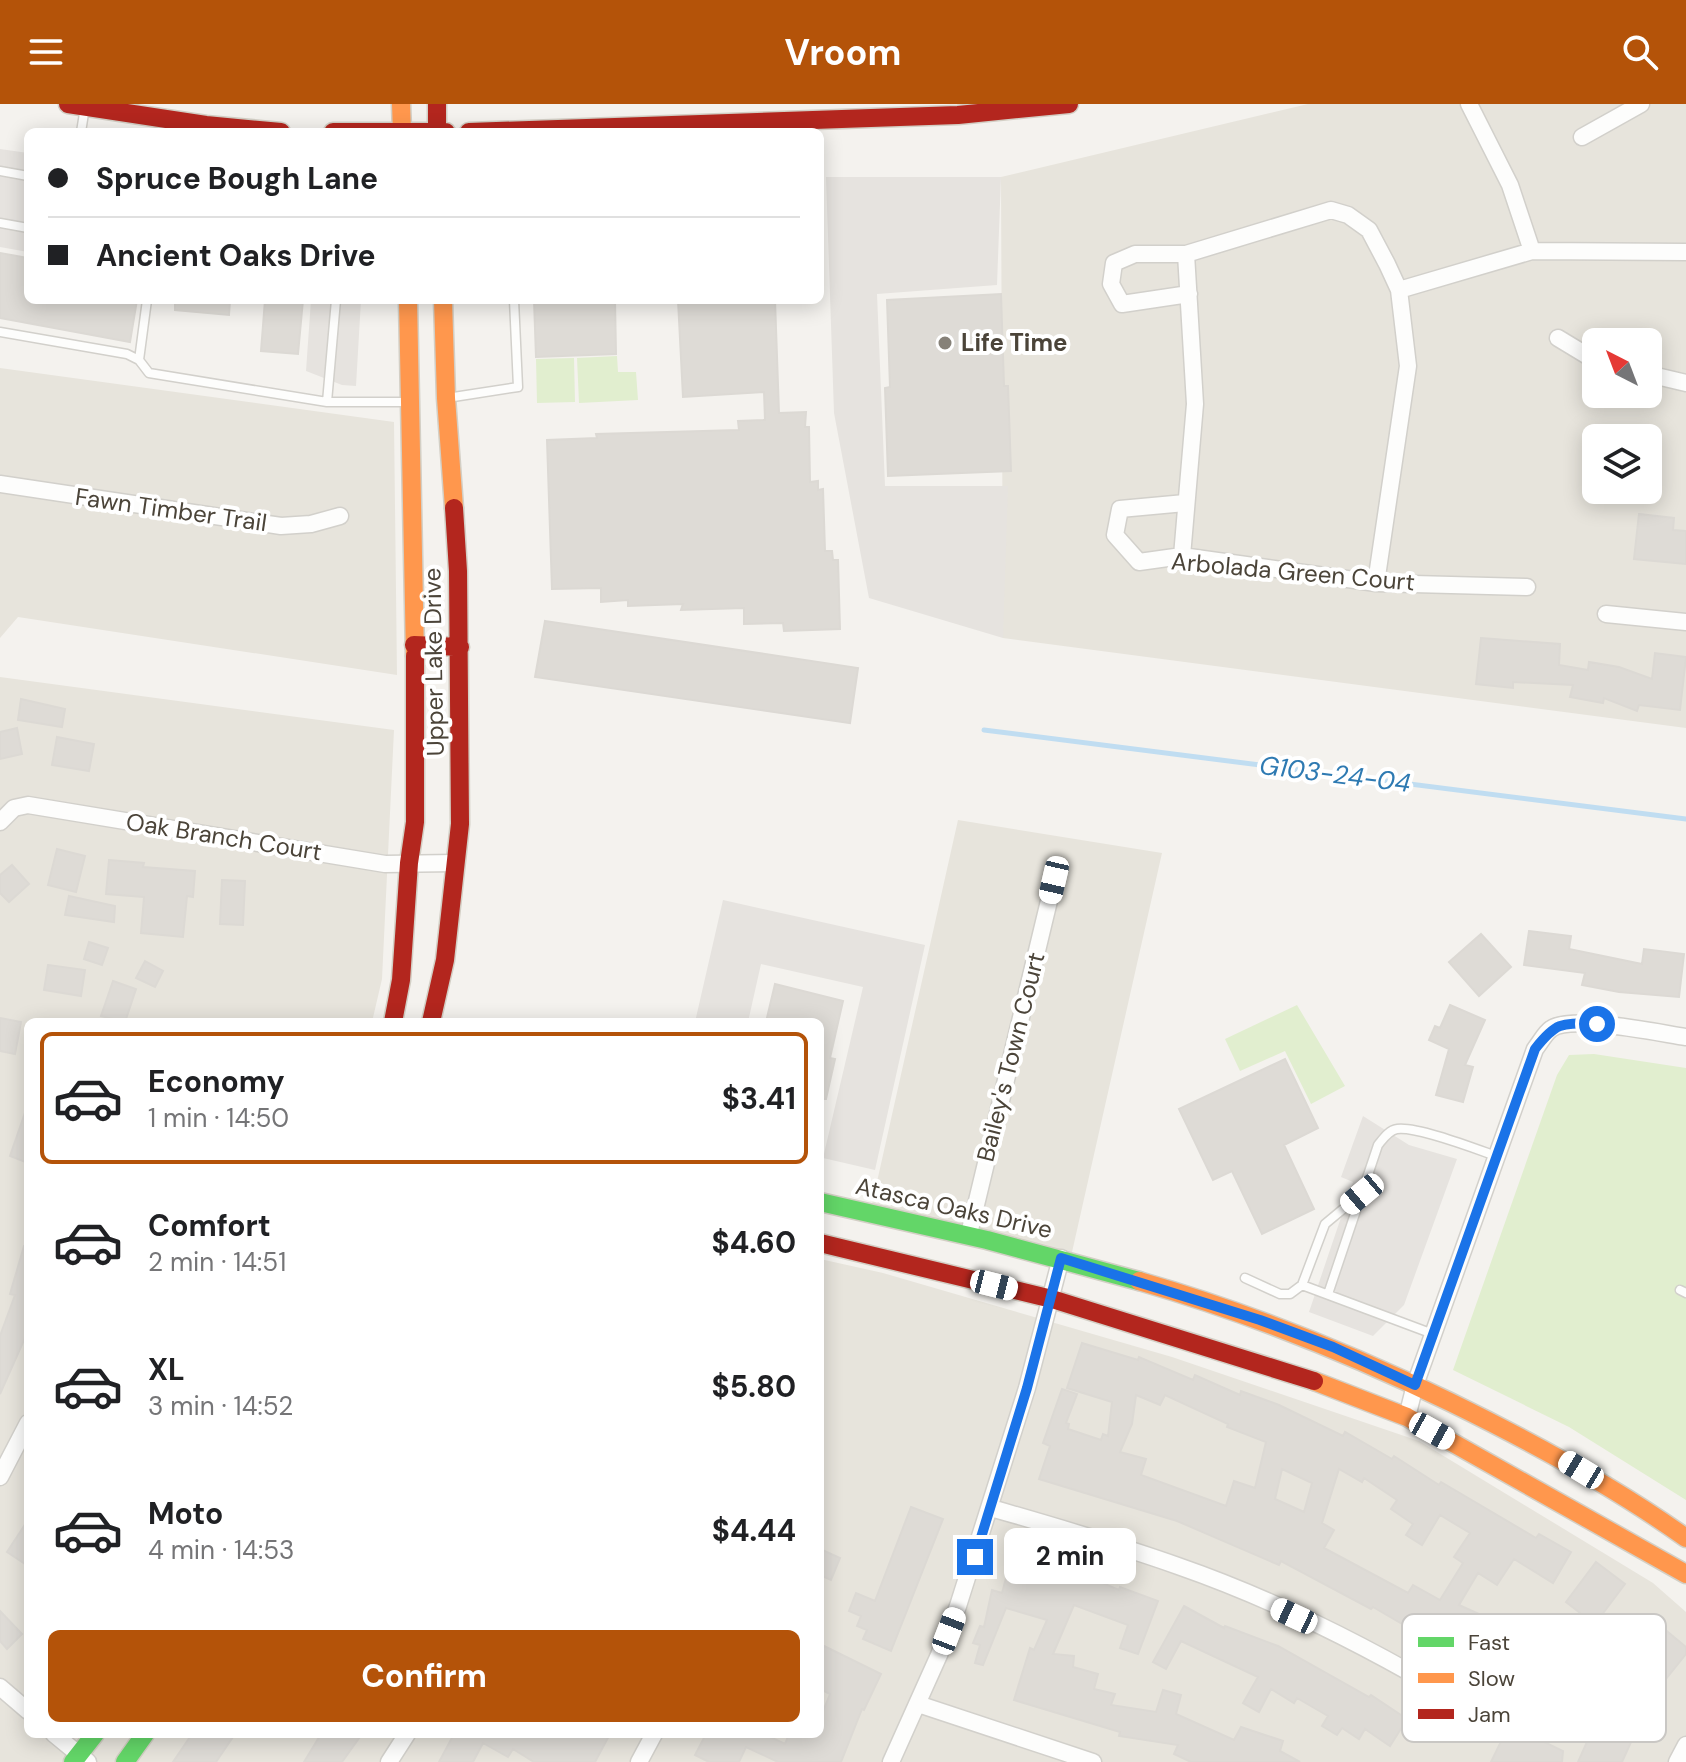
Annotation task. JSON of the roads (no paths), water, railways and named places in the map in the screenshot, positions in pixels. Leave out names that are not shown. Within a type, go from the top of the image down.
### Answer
[{"type":"street","points":[[401,104],[402,128]]},
{"type":"street","points":[[437,104],[437,128]]},
{"type":"street","points":[[656,128],[733,120],[958,115],[1069,104]]},
{"type":"street","points":[[1469,104],[1510,185],[1532,251]]},
{"type":"street","points":[[1582,137],[1641,104]]},
{"type":"street","points":[[79,105],[201,128]]},
{"type":"street","points":[[1189,294],[1122,304],[1111,284],[1114,263],[1135,254],[1186,254],[1331,210],[1348,215],[1369,230],[1399,290],[1408,366],[1376,583]]},
{"type":"street","points":[[1399,290],[1532,251],[1686,252]]},
{"type":"street","points":[[1182,556],[1195,404],[1186,254]]},
{"type":"street","name":"Upper Lake Drive","points":[[394,1018],[401,980],[415,822],[408,304]]},
{"type":"street","name":"Upper Lake Drive","points":[[432,1018],[445,960],[460,824],[458,571],[443,304]]},
{"type":"street","points":[[1558,338],[1582,353]]},
{"type":"street","points":[[1662,377],[1686,383]]},
{"type":"street","points":[[409,402],[446,398]]},
{"type":"street","name":"Fawn Timber Trail","points":[[0,484],[281,526],[311,524],[340,516]]},
{"type":"street","name":"Arbolada Green Court","points":[[1185,503],[1120,509],[1115,535],[1139,562],[1182,556],[1376,583],[1527,587]]},
{"type":"street","points":[[1606,614],[1686,622]]},
{"type":"street","points":[[414,645],[460,647]]},
{"type":"street","name":"Oak Branch Court","points":[[0,822],[14,808],[28,805],[385,864],[455,863]]},
{"type":"street","name":"Bailey's Town Court","points":[[969,1234],[1054,880]]},
{"type":"street","points":[[1407,1417],[1415,1385],[1535,1049],[1551,1029],[1568,1023],[1597,1024],[1686,1037]]},
{"type":"street","name":"Atasca Oaks Drive","points":[[824,1203],[969,1234],[1061,1258],[1260,1320],[1333,1347],[1554,1454],[1686,1538]]},
{"type":"street","points":[[824,1244],[1052,1299],[1293,1373],[1407,1417],[1686,1574]]},
{"type":"street","points":[[891,1762],[958,1606],[991,1508],[1061,1258]]},
{"type":"street","points":[[0,1477],[24,1431]]},
{"type":"street","points":[[991,1508],[1113,1544],[1236,1588],[1402,1667]]},
{"type":"street","points":[[0,1687],[24,1708]]},
{"type":"street","points":[[918,1704],[1093,1762]]},
{"type":"street","points":[[58,1738],[80,1760],[93,1738]]},
{"type":"street","points":[[125,1762],[142,1738]]},
{"type":"street","points":[[389,1762],[404,1738]]},
{"type":"street","points":[[639,1762],[652,1738]]},
{"type":"street","points":[[1677,1762],[1686,1745]]},
{"type":"lane","points":[[79,105],[81,128]]},
{"type":"lane","points":[[0,171],[24,175]]},
{"type":"lane","points":[[0,223],[24,227]]},
{"type":"lane","points":[[139,360],[146,304]]},
{"type":"lane","points":[[327,402],[336,304]]},
{"type":"lane","points":[[446,398],[518,387],[514,304]]},
{"type":"lane","points":[[0,332],[127,354],[139,360],[149,373],[327,402],[409,402]]},
{"type":"lane","points":[[1328,1294],[1378,1145],[1386,1135],[1397,1129],[1439,1136],[1496,1156]]},
{"type":"lane","points":[[1245,1278],[1280,1294],[1290,1294],[1302,1285],[1325,1224],[1362,1194]]},
{"type":"lane","points":[[1302,1285],[1433,1334]]},
{"type":"waterway","name":"G103-24-04","points":[[984,730],[1686,819]]},
{"type":"place","name":"Life Time","points":[[945,343]]}]
